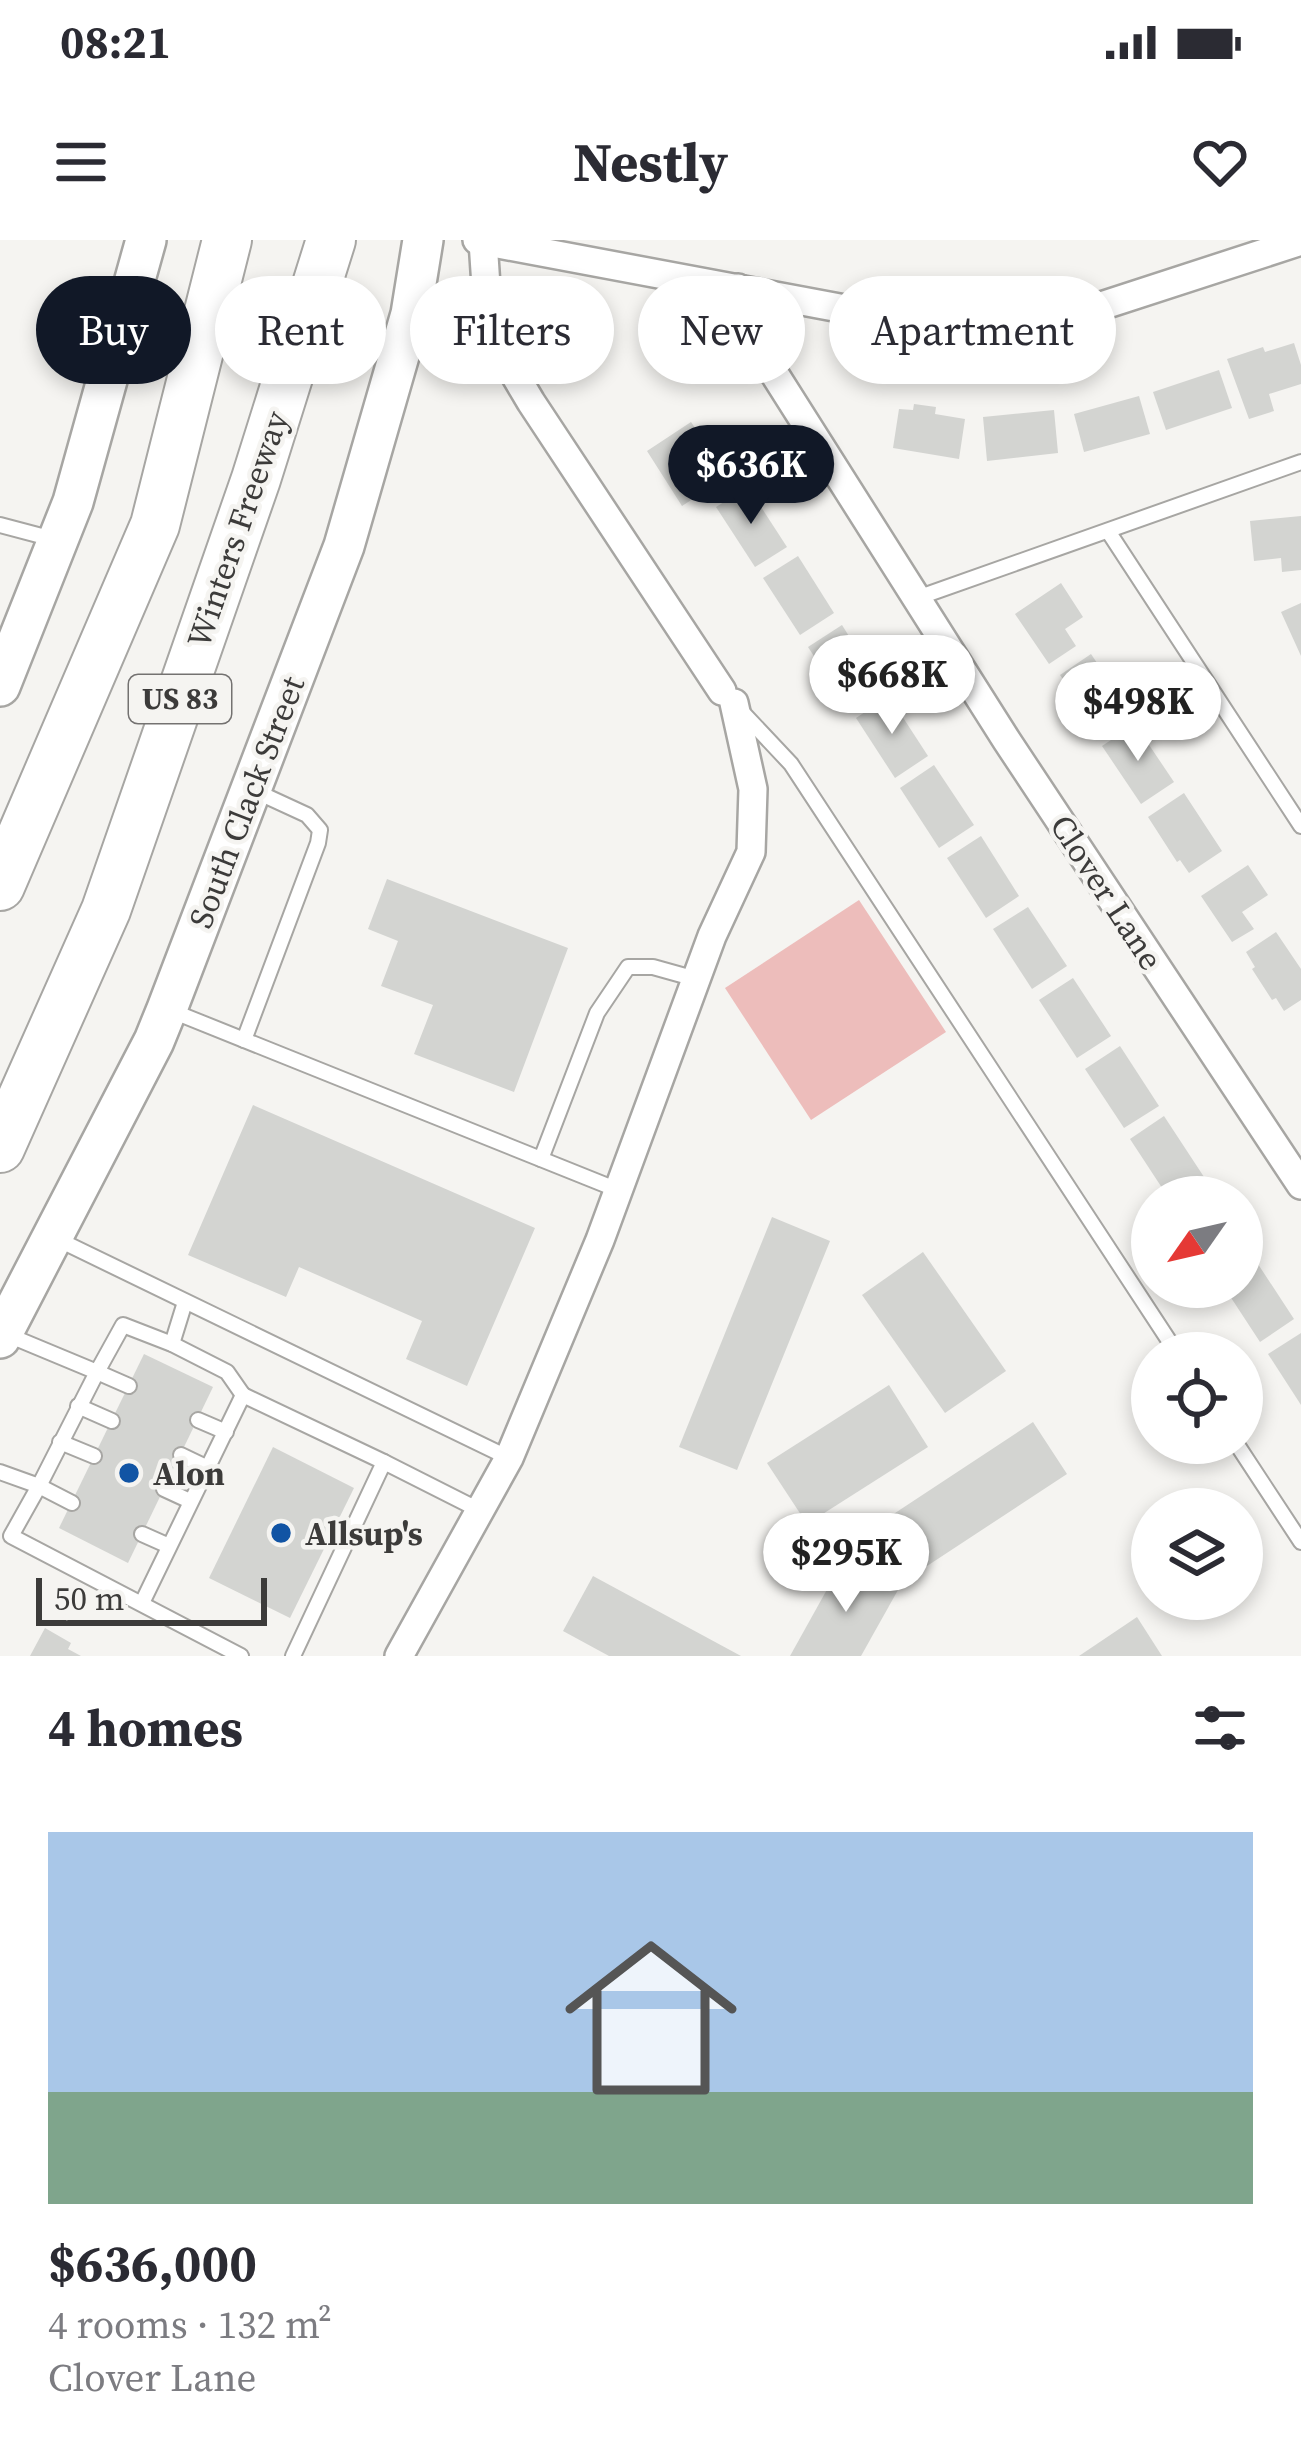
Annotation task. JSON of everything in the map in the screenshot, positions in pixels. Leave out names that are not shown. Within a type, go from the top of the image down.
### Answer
[{"type":"highway","name":"US 83","points":[[0,886],[155,525],[226,240]]},
{"type":"highway","name":"Winters Freeway","points":[[0,1148],[106,910],[256,478],[331,240]]},
{"type":"main road","points":[[0,686],[73,502],[146,240]]},
{"type":"main road","name":"South Clack Street","points":[[1,1335],[167,1009],[344,546],[411,314],[423,240]]},
{"type":"street","points":[[399,1656],[509,1458],[618,1190],[712,936],[751,852],[753,789],[728,697],[531,402],[489,331],[480,240],[674,276]]},
{"type":"street","points":[[805,301],[908,321],[986,326],[1055,321],[1301,241]]},
{"type":"street","name":"Clover Lane","points":[[781,384],[1007,741],[1301,1185]]},
{"type":"lane","points":[[917,598],[1301,462]]},
{"type":"lane","points":[[0,525],[58,540]]},
{"type":"lane","points":[[1108,531],[1301,826]]},
{"type":"lane","points":[[728,697],[790,764],[1163,1332]]},
{"type":"lane","points":[[244,1040],[320,830],[307,815],[251,789]]},
{"type":"lane","points":[[541,1159],[597,1013],[628,968],[653,967],[696,979]]},
{"type":"lane","points":[[167,1009],[618,1190]]},
{"type":"lane","points":[[53,1237],[509,1458]]},
{"type":"lane","points":[[172,1344],[185,1302]]},
{"type":"lane","points":[[241,1656],[10,1536],[123,1325],[227,1372],[243,1395],[481,1511]]},
{"type":"lane","points":[[1,1335],[129,1386]]},
{"type":"lane","points":[[142,1603],[243,1395]]},
{"type":"lane","points":[[78,1406],[112,1421]]},
{"type":"lane","points":[[198,1420],[226,1432]]},
{"type":"lane","points":[[60,1442],[94,1456]]},
{"type":"lane","points":[[181,1455],[206,1467]]},
{"type":"lane","points":[[293,1656],[384,1462]]},
{"type":"lane","points":[[1250,1464],[1301,1542]]},
{"type":"lane","points":[[0,1472],[72,1503]]},
{"type":"lane","points":[[164,1489],[190,1501]]},
{"type":"lane","points":[[142,1534],[169,1546]]},
{"type":"shaded area","points":[[859,900],[946,1032],[811,1120],[725,988]]},
{"type":"building","points":[[1294,343],[1301,384],[1269,394],[1274,411],[1249,419],[1227,359]]},
{"type":"building","points":[[1219,370],[1232,408],[1166,430],[1153,392]]},
{"type":"building","points":[[1139,396],[1150,434],[1084,452],[1074,414]]},
{"type":"building","points":[[914,404],[936,407],[935,414],[965,419],[959,459],[893,448],[899,409],[913,410]]},
{"type":"building","points":[[1054,410],[1058,453],[987,461],[983,417]]},
{"type":"building","points":[[691,422],[709,449],[719,442],[737,470],[682,506],[647,451]]},
{"type":"building","points":[[748,487],[787,547],[755,567],[716,507]]},
{"type":"building","points":[[1301,516],[1301,570],[1282,572],[1281,558],[1254,561],[1250,521]]},
{"type":"building","points":[[798,556],[834,613],[800,635],[763,578]]},
{"type":"building","points":[[1061,583],[1083,617],[1065,629],[1076,646],[1049,664],[1015,614]]},
{"type":"building","points":[[1301,603],[1301,656],[1281,612]]},
{"type":"building","points":[[842,625],[880,686],[847,707],[808,647]]},
{"type":"building","points":[[1091,654],[1128,709],[1097,730],[1060,675]]},
{"type":"building","points":[[889,696],[928,756],[895,778],[856,718]]},
{"type":"building","points":[[1135,724],[1174,782],[1141,804],[1102,746]]},
{"type":"building","points":[[934,765],[974,825],[939,848],[900,788]]},
{"type":"building","points":[[1184,793],[1222,851],[1189,873],[1148,817]]},
{"type":"building","points":[[981,836],[1019,896],[986,918],[947,858]]},
{"type":"building","points":[[1248,865],[1268,895],[1242,912],[1254,929],[1232,942],[1201,896]]},
{"type":"building","points":[[387,879],[568,948],[514,1092],[414,1054],[433,1005],[381,986],[398,941],[368,929]]},
{"type":"building","points":[[1028,907],[1067,966],[1032,989],[993,929]]},
{"type":"building","points":[[1276,932],[1301,969],[1301,1000],[1284,1011],[1252,969],[1246,952]]},
{"type":"building","points":[[1073,978],[1111,1036],[1077,1058],[1039,1000]]},
{"type":"building","points":[[1120,1046],[1159,1106],[1124,1128],[1085,1069]]},
{"type":"building","points":[[253,1105],[535,1228],[467,1386],[406,1359],[422,1321],[299,1267],[286,1297],[188,1255]]},
{"type":"building","points":[[1164,1116],[1203,1176],[1154,1176],[1130,1139]]},
{"type":"building","points":[[772,1217],[830,1241],[737,1470],[679,1447]]},
{"type":"building","points":[[923,1252],[1006,1371],[945,1413],[862,1295]]},
{"type":"building","points":[[1263,1272],[1294,1319],[1263,1340],[1263,1332],[1253,1332],[1238,1308],[1263,1308]]},
{"type":"building","points":[[1301,1333],[1301,1405],[1268,1354]]},
{"type":"building","name":"Alon","points":[[144,1354],[213,1387],[128,1563],[59,1528]]},
{"type":"building","points":[[889,1385],[928,1447],[807,1524],[767,1463]]},
{"type":"building","points":[[1033,1422],[1067,1474],[924,1568],[916,1556],[900,1566],[882,1539],[897,1529],[889,1517]]},
{"type":"building","name":"Allsup's","points":[[273,1447],[354,1488],[290,1618],[209,1578]]},
{"type":"building","points":[[844,1559],[898,1590],[861,1656],[790,1656]]},
{"type":"building","points":[[593,1576],[741,1656],[609,1656],[563,1631]]},
{"type":"building","points":[[1139,1620],[1162,1656],[1079,1656]]},
{"type":"building","points":[[45,1628],[71,1643],[68,1649],[81,1656],[30,1656]]},
{"type":"place","name":"Alon","points":[[129,1473]]},
{"type":"place","name":"Allsup's","points":[[281,1533]]}]
